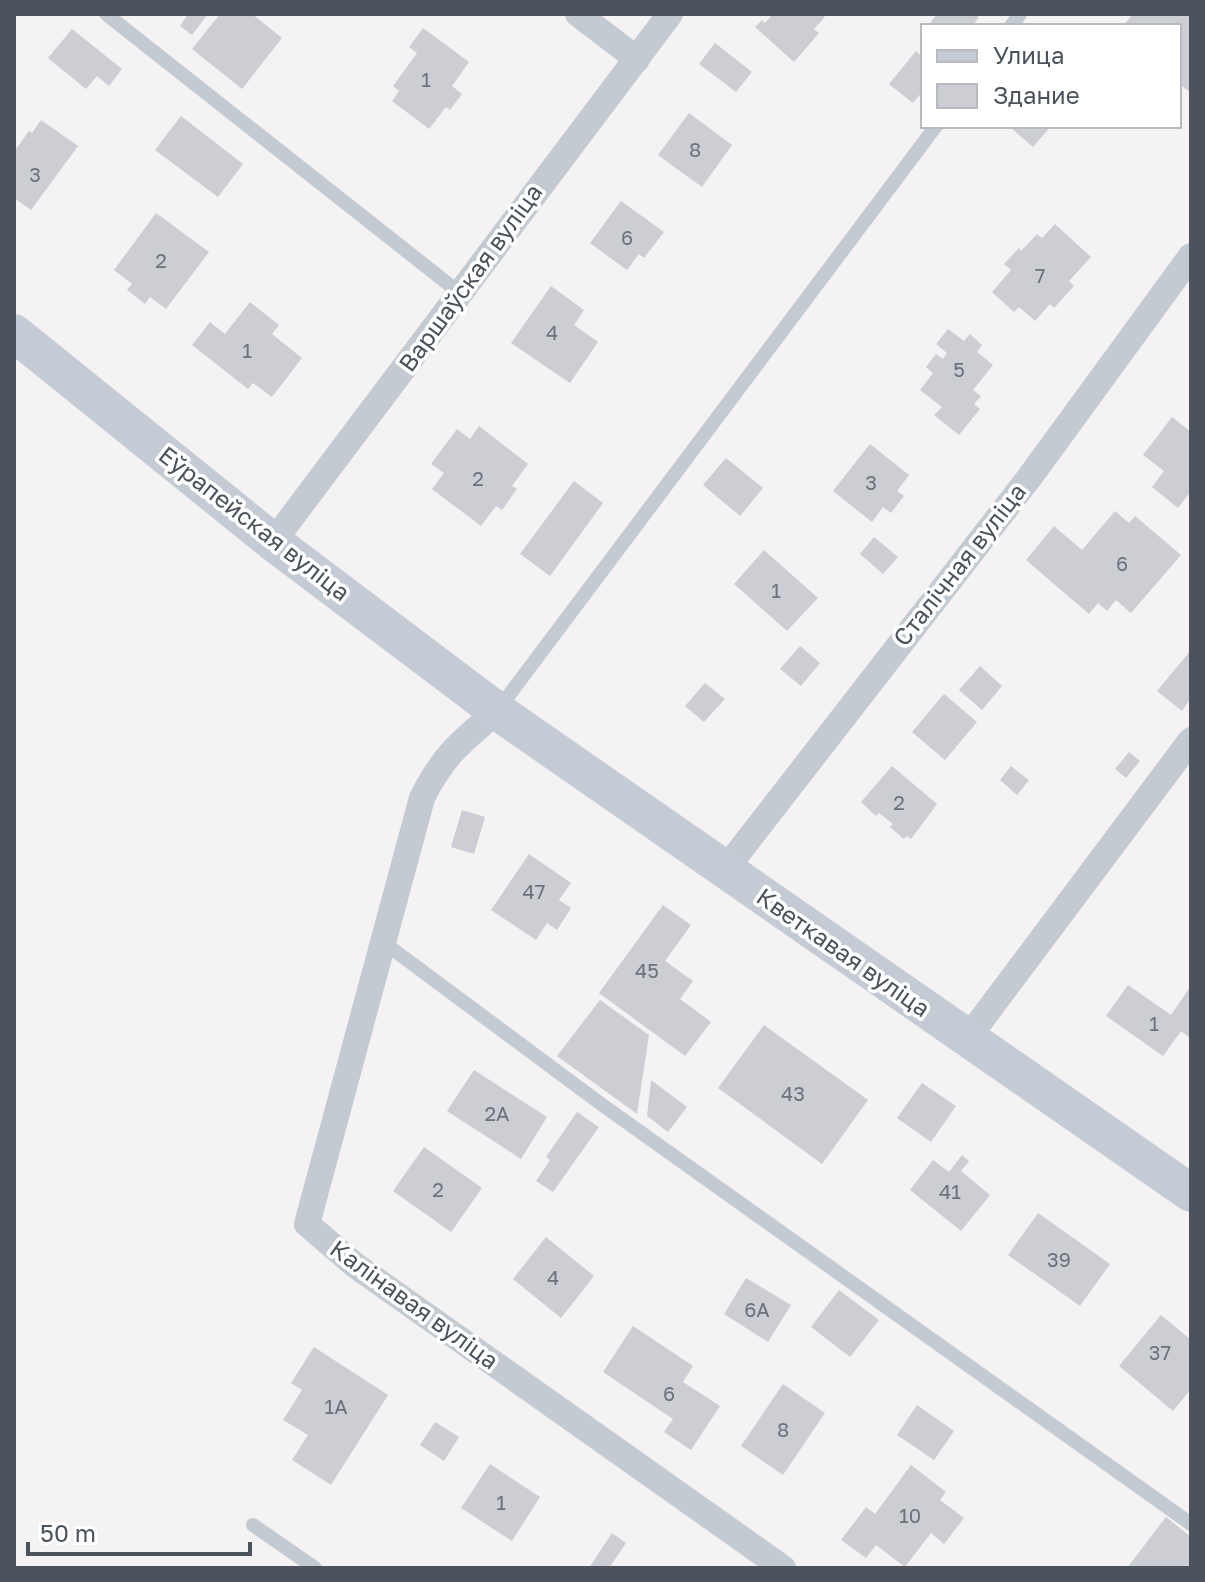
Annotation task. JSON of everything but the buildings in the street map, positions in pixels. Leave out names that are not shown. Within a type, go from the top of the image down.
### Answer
[{"type":"street","points":[[578,14],[637,59]]},
{"type":"street","name":"Варшаўская вуліца","points":[[273,542],[670,14]]},
{"type":"street","name":"Сталічная вуліца","points":[[724,871],[1029,478],[1191,256]]},
{"type":"street","name":"Еўрапейская вуліца","points":[[14,333],[273,542],[497,711]]},
{"type":"street","name":"Кветкавая вуліца","points":[[497,711],[1191,1193]]},
{"type":"street","name":"Калінавая вуліца","points":[[497,711],[437,767],[422,798],[307,1224],[356,1266],[783,1568]]},
{"type":"street","points":[[967,1039],[1191,740]]},
{"type":"lane","points":[[106,14],[461,294]]},
{"type":"lane","points":[[497,711],[934,128]]},
{"type":"lane","points":[[383,942],[601,1104],[1191,1524]]},
{"type":"lane","points":[[253,1525],[315,1568]]}]
